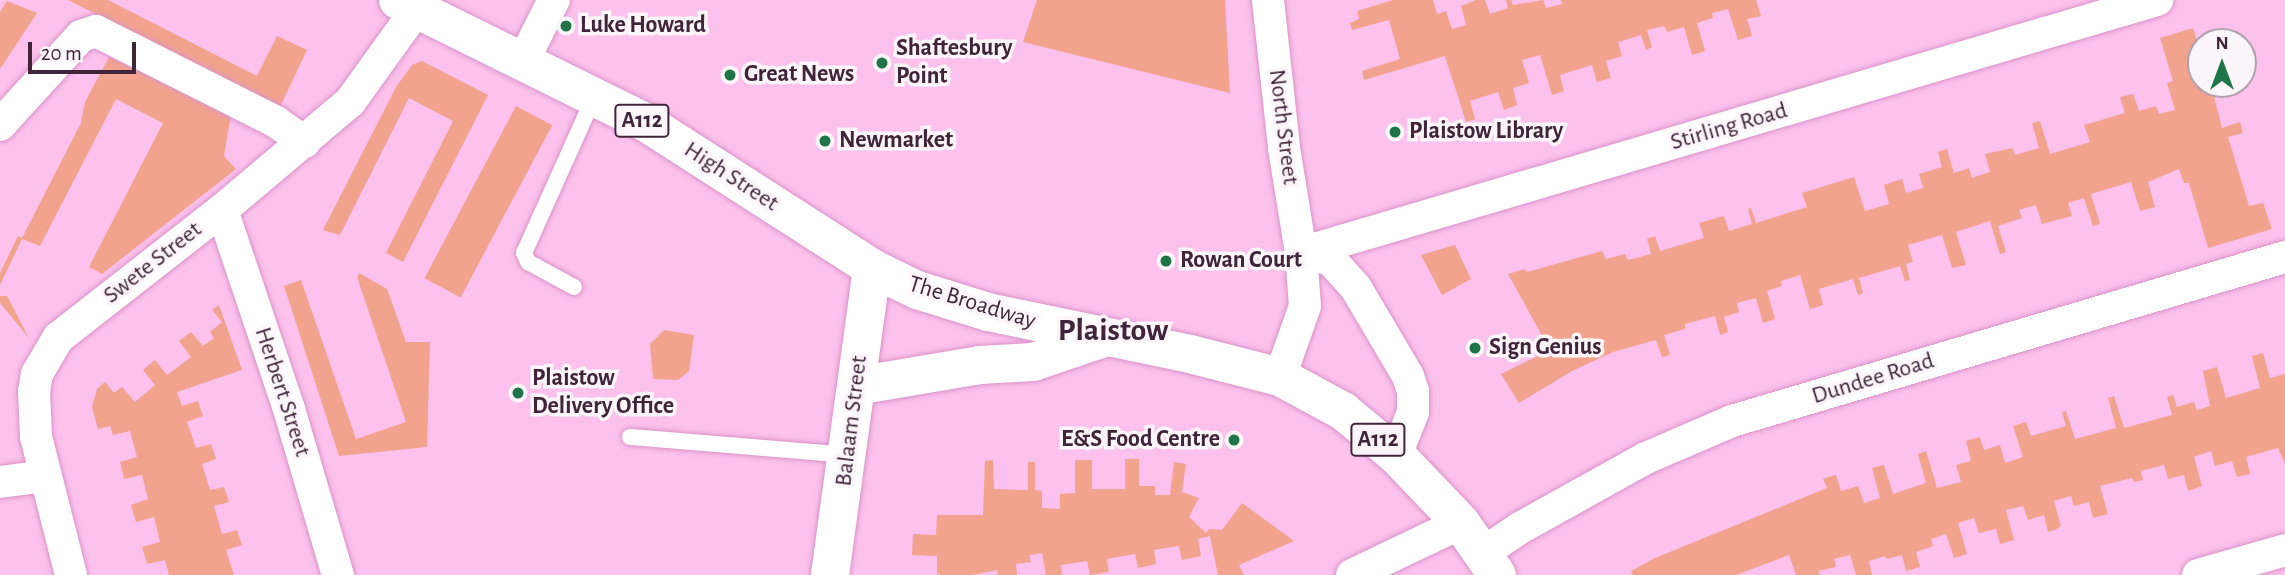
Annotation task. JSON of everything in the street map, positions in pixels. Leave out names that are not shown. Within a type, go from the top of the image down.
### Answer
[{"type":"main road","name":"High Street","points":[[407,5],[669,136],[872,268]]},
{"type":"main road","name":"The Broadway","points":[[872,268],[917,290],[960,304],[1280,377]]},
{"type":"main road","name":"Balaam Street","points":[[830,575],[872,268]]},
{"type":"main road","points":[[856,386],[980,365],[1033,362],[1104,338]]},
{"type":"main road","name":"A112","points":[[1280,377],[1343,411],[1396,455],[1480,551]]},
{"type":"street","points":[[523,61],[554,0]]},
{"type":"street","name":"North Street","points":[[1268,0],[1284,148],[1301,253],[1305,306],[1280,377]]},
{"type":"street","name":"Stirling Road","points":[[1301,253],[2157,0]]},
{"type":"street","name":"Swete Street","points":[[71,575],[36,437],[34,392],[37,374],[58,338],[222,210],[350,102],[407,5]]},
{"type":"street","points":[[0,125],[81,36],[96,32],[276,122],[305,142]]},
{"type":"street","name":"Herbert Street","points":[[222,210],[289,409],[338,575]]},
{"type":"street","points":[[1301,253],[1330,259],[1356,288],[1408,376],[1413,391],[1413,412],[1396,455]]},
{"type":"street","name":"Dundee Road","points":[[1352,575],[1480,551],[1646,458],[1732,421],[2285,257]]},
{"type":"street","points":[[0,482],[45,476]]},
{"type":"street","points":[[2198,575],[2285,550]]},
{"type":"lane","points":[[574,287],[528,262],[524,253],[594,97]]},
{"type":"lane","points":[[630,437],[847,455]]},
{"type":"shaded area","points":[[68,0],[108,0],[257,76],[277,36],[307,50],[280,107]]},
{"type":"shaded area","points":[[1037,0],[1225,0],[1230,93],[1023,42]]},
{"type":"shaded area","points":[[1393,0],[1433,0],[1437,14],[1446,11],[1452,29],[1466,25],[1461,6],[1476,0],[1485,0],[1490,14],[1508,8],[1506,0],[1511,0],[1513,5],[1543,0],[1546,8],[1562,4],[1561,0],[1756,0],[1761,16],[1747,19],[1752,36],[1738,40],[1728,9],[1712,13],[1713,18],[1697,23],[1705,51],[1692,55],[1684,27],[1667,32],[1664,26],[1647,30],[1652,47],[1646,50],[1641,35],[1618,42],[1622,56],[1606,61],[1611,78],[1597,82],[1592,65],[1560,75],[1564,91],[1552,95],[1540,55],[1522,60],[1529,83],[1513,88],[1517,105],[1504,110],[1498,92],[1470,101],[1475,119],[1466,122],[1445,56],[1364,80],[1362,71],[1400,59],[1389,20],[1352,30],[1350,23],[1359,19],[1357,11]]},
{"type":"shaded area","points":[[7,1],[37,13],[0,69],[0,12]]},
{"type":"shaded area","points":[[2187,30],[2187,98],[2214,98],[2222,128],[2240,122],[2243,133],[2228,137],[2249,206],[2263,203],[2272,229],[2208,248],[2189,183],[2184,183],[2179,169],[2148,182],[2155,207],[2140,211],[2131,182],[2091,194],[2100,224],[2093,226],[2084,198],[2068,203],[2072,216],[2042,224],[2036,205],[2019,210],[2022,218],[1998,226],[2006,252],[2000,254],[1990,221],[1956,232],[1966,265],[1952,268],[1942,235],[1908,245],[1913,262],[1906,264],[1910,280],[1905,281],[1900,266],[1859,278],[1863,293],[1858,295],[1853,279],[1819,289],[1823,305],[1810,309],[1800,275],[1781,281],[1782,286],[1767,291],[1775,319],[1763,323],[1756,298],[1737,303],[1739,312],[1724,317],[1728,332],[1720,335],[1715,316],[1685,324],[1685,329],[1664,335],[1670,355],[1662,357],[1656,340],[1613,352],[1572,371],[1519,403],[1501,374],[1550,350],[1508,274],[1525,269],[1527,272],[1602,251],[1606,259],[1625,254],[1628,260],[1651,254],[1647,239],[1655,236],[1660,251],[1704,238],[1699,223],[1724,216],[1729,231],[1752,224],[1748,209],[1751,208],[1756,223],[1807,207],[1802,193],[1854,177],[1865,211],[1889,204],[1884,185],[1902,179],[1906,193],[1923,188],[1919,174],[1942,167],[1938,152],[1947,149],[1954,173],[1969,168],[1972,178],[1990,172],[1985,154],[2013,148],[2015,155],[2039,148],[2032,123],[2040,121],[2050,154],[2090,142],[2084,125],[2125,113],[2120,97],[2133,94],[2139,111],[2156,106],[2159,114],[2175,110],[2167,83],[2173,81],[2160,38]]},
{"type":"shaded area","points":[[109,57],[231,115],[224,156],[236,169],[102,274],[89,267],[163,123],[116,99],[40,246],[22,239],[0,285],[0,273],[18,236],[22,238],[81,123],[85,102]]},
{"type":"shaded area","points":[[422,61],[488,95],[403,262],[386,253],[453,121],[409,98],[340,235],[323,230],[396,87],[412,65]]},
{"type":"shaded area","points":[[516,106],[552,125],[461,297],[424,278]]},
{"type":"shaded area","points":[[1455,245],[1471,279],[1442,295],[1421,255]]},
{"type":"shaded area","points":[[359,273],[387,289],[406,342],[430,342],[427,447],[339,456],[284,286],[301,280],[356,439],[406,422],[357,277]]},
{"type":"shaded area","points":[[0,296],[7,296],[29,338],[0,303]]},
{"type":"shaded area","points":[[219,305],[242,370],[177,392],[182,406],[198,401],[203,416],[187,422],[196,448],[211,444],[216,459],[202,464],[210,490],[224,487],[229,502],[214,506],[222,534],[237,530],[242,545],[226,550],[234,575],[169,575],[165,560],[147,564],[142,547],[160,542],[154,517],[136,522],[131,505],[148,499],[142,475],[124,479],[120,462],[137,457],[130,431],[113,435],[110,426],[98,429],[92,407],[97,389],[105,382],[114,393],[122,387],[135,402],[155,385],[143,370],[150,364],[155,360],[167,375],[191,357],[179,341],[191,332],[203,346],[214,338],[210,332],[222,322],[212,310]]},
{"type":"shaded area","points":[[664,330],[694,335],[689,371],[678,380],[653,379],[650,344]]},
{"type":"shaded area","points":[[2263,353],[2270,378],[2285,374],[2285,464],[2278,448],[2246,457],[2250,474],[2237,477],[2232,461],[2215,466],[2211,451],[2194,457],[2202,486],[2188,491],[2184,475],[2168,479],[2164,465],[2141,471],[2143,480],[2134,482],[2132,478],[2100,486],[2108,514],[2093,518],[2089,502],[2074,506],[2071,496],[2054,501],[2061,526],[2055,530],[2048,532],[2044,515],[2028,520],[2023,506],[2006,510],[2014,540],[2000,544],[1996,529],[1979,533],[1974,518],[1958,523],[1967,554],[1954,558],[1946,534],[1931,539],[1933,546],[1916,552],[1920,567],[1906,571],[1902,555],[1887,559],[1885,556],[1869,561],[1872,575],[1856,575],[1850,555],[1834,559],[1836,567],[1819,571],[1820,575],[1796,575],[1789,555],[1736,575],[1633,575],[1631,571],[1655,558],[1827,488],[1823,479],[1831,476],[1836,475],[1841,491],[1858,486],[1864,503],[1880,498],[1872,468],[1884,465],[1893,494],[1926,483],[1918,454],[1926,451],[1937,488],[1961,482],[1956,465],[1971,461],[1966,441],[1980,437],[1984,450],[2000,445],[2005,463],[2023,457],[2013,426],[2026,422],[2031,436],[2066,426],[2062,412],[2066,411],[2075,439],[2116,428],[2108,398],[2114,396],[2124,428],[2172,415],[2167,397],[2173,395],[2177,407],[2194,402],[2197,410],[2210,406],[2203,371],[2217,367],[2226,398],[2260,388],[2252,356]]},
{"type":"shaded area","points":[[1125,459],[1139,459],[1139,486],[1155,486],[1155,495],[1170,495],[1174,462],[1186,464],[1182,492],[1199,498],[1189,517],[1206,533],[1209,529],[1222,530],[1242,503],[1294,541],[1239,565],[1244,575],[1218,575],[1210,536],[1198,539],[1201,556],[1182,560],[1179,546],[1154,550],[1156,564],[1138,568],[1135,554],[1107,559],[1109,572],[1090,575],[1087,561],[1061,565],[1062,575],[1046,575],[1042,553],[1029,555],[1031,562],[1016,564],[1017,575],[998,575],[997,570],[972,575],[942,575],[937,574],[937,556],[912,555],[913,534],[936,535],[937,515],[983,515],[985,461],[993,460],[994,489],[1028,490],[1028,462],[1035,462],[1035,490],[1042,491],[1042,508],[1060,509],[1060,494],[1075,493],[1075,460],[1092,460],[1092,489],[1125,489]]},
{"type":"place","name":"Luke Howard","points":[[566,26]]},
{"type":"place","name":"Shaftesbury Point","points":[[882,63]]},
{"type":"place","name":"Great News","points":[[730,75]]},
{"type":"place","name":"Plaistow Library","points":[[1395,132]]},
{"type":"place","name":"Newmarket","points":[[825,141]]},
{"type":"place","name":"Rowan Court","points":[[1166,261]]},
{"type":"place","name":"Sign Genius","points":[[1475,348]]},
{"type":"place","name":"Plaistow Delivery Office","points":[[518,393]]},
{"type":"place","name":"E&S Food Centre","points":[[1234,440]]},
{"type":"district","name":"Plaistow","points":[[1113,330]]}]
